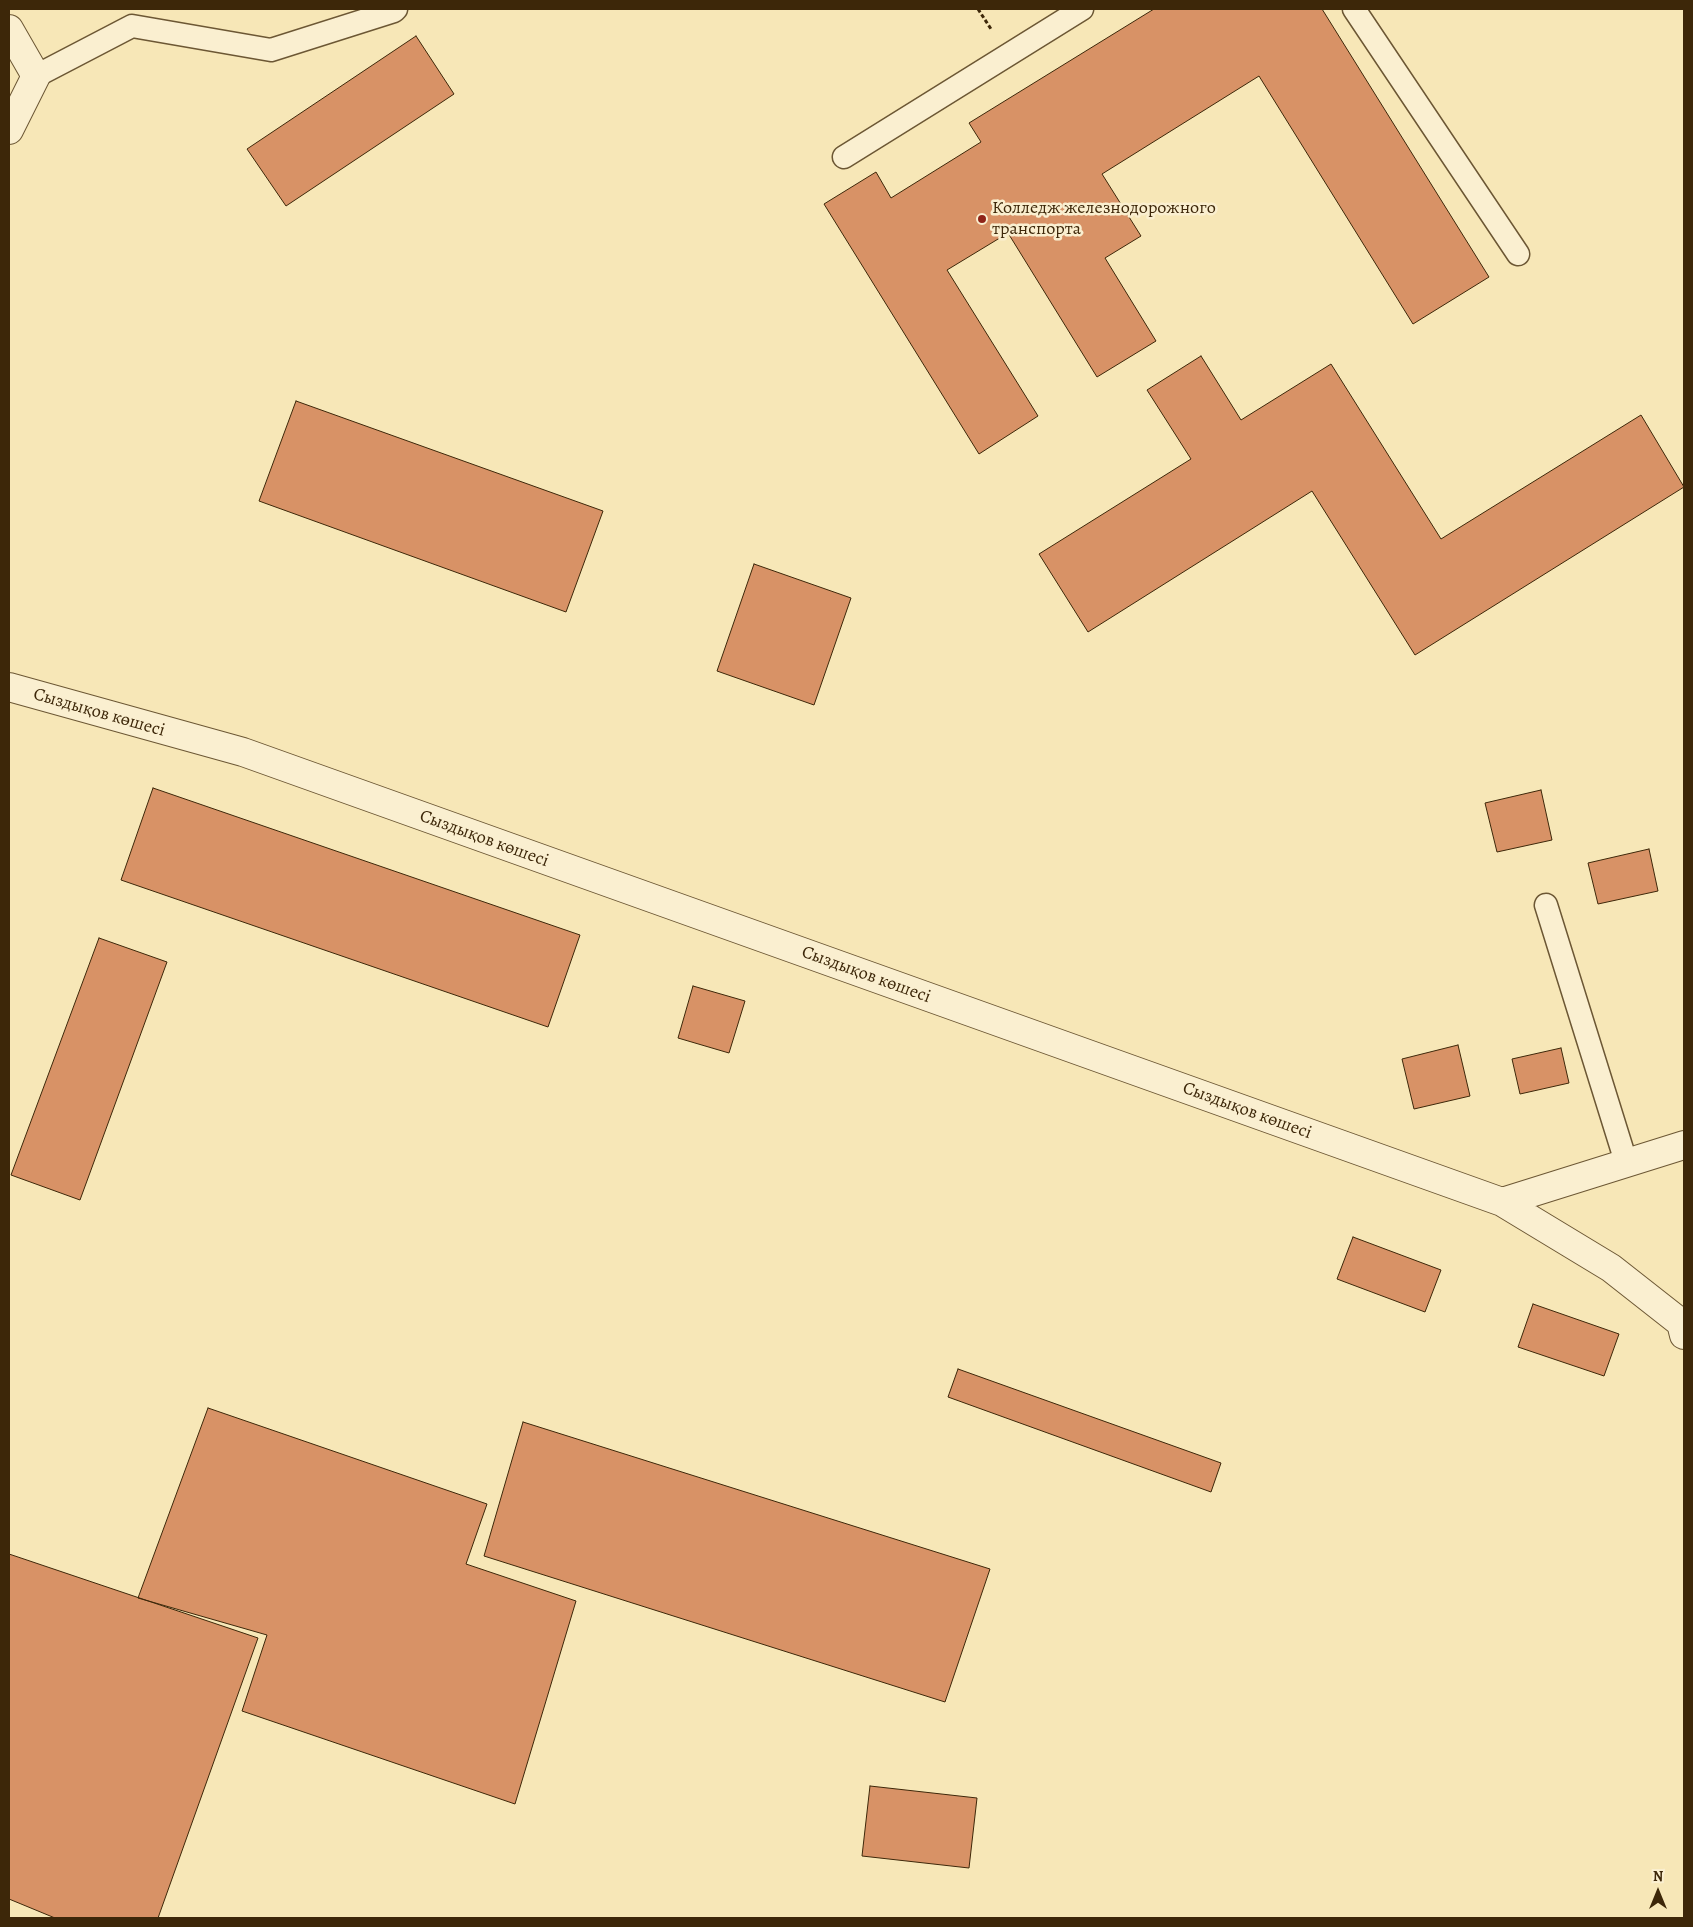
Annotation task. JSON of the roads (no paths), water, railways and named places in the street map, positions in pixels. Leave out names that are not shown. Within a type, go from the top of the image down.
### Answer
[{"type":"street","points":[[9,29],[36,76],[9,130]]},
{"type":"street","name":"Сыздықов көшесі","points":[[9,687],[243,752],[1502,1202],[1612,1268],[1681,1323],[1684,1335]]},
{"type":"street","points":[[1502,1202],[1684,1145]]},
{"type":"lane","points":[[36,76],[132,26],[271,50],[396,9]]},
{"type":"lane","points":[[844,157],[1082,9]]},
{"type":"lane","points":[[1354,9],[1518,254]]},
{"type":"lane","points":[[1546,905],[1626,1162]]},
{"type":"place","name":"Колледж железнодорожного транспорта","points":[[982,219]]}]
